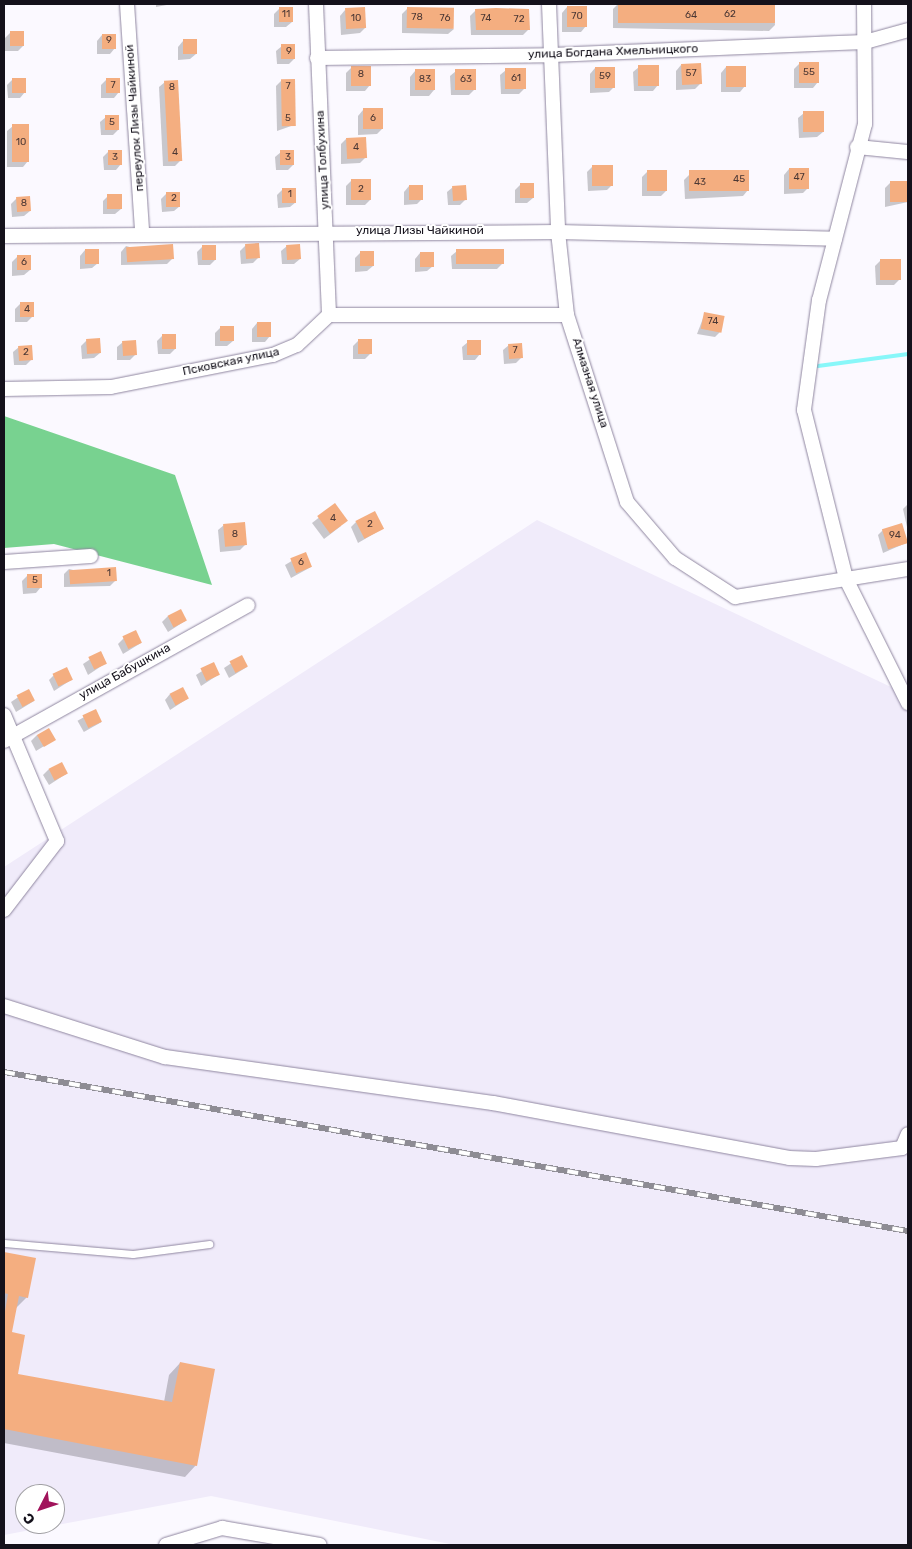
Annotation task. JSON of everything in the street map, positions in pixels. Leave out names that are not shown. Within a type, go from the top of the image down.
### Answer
[{"type":"street","name":"переулок Лизы Чайкиной","points":[[127,4],[142,231]]},
{"type":"street","name":"улица Толбухина","points":[[316,4],[317,58],[327,231],[329,315]]},
{"type":"street","name":"Алмазная улица","points":[[549,4],[558,232],[567,315],[627,502],[675,558],[736,597],[908,570]]},
{"type":"street","points":[[864,4],[865,124],[857,147],[819,300],[804,410],[846,579],[908,703]]},
{"type":"street","name":"улица Богдана Хмельницкого","points":[[317,58],[552,55],[865,42],[908,30]]},
{"type":"street","points":[[857,147],[908,152]]},
{"type":"street","name":"улица Лизы Чайкиной","points":[[4,236],[142,231],[327,231],[558,232],[835,239]]},
{"type":"street","points":[[329,315],[567,315]]},
{"type":"street","name":"Псковская улица","points":[[4,389],[111,386],[273,355],[297,345],[329,315]]},
{"type":"street","points":[[4,562],[91,556]]},
{"type":"street","name":"улица Бабушкина","points":[[7,738],[248,605]]},
{"type":"street","points":[[4,714],[7,738],[57,841],[4,910]]},
{"type":"street","points":[[4,1006],[165,1057],[493,1103],[789,1158],[816,1160],[905,1149],[908,1134]]},
{"type":"street","points":[[167,1545],[222,1528],[320,1545]]},
{"type":"lane","points":[[4,1243],[133,1254],[210,1244]]},
{"type":"shaded area","points":[[537,520],[908,695],[908,1545],[455,1545],[211,1496],[65,1524],[65,1484],[15,1484],[15,1533],[4,1535],[4,867]]},
{"type":"green space","points":[[4,416],[175,475],[212,585],[54,544],[4,548]]},
{"type":"building","points":[[618,4],[775,4],[775,23],[618,23]]},
{"type":"building","points":[[567,6],[587,6],[587,27],[567,27]]},
{"type":"building","points":[[279,7],[293,7],[293,22],[279,22]]},
{"type":"building","points":[[365,7],[366,28],[346,29],[345,8]]},
{"type":"building","points":[[407,7],[454,8],[454,29],[407,28]]},
{"type":"building","points":[[475,9],[529,9],[530,30],[476,30]]},
{"type":"building","points":[[10,31],[24,31],[24,46],[10,46]]},
{"type":"building","points":[[102,34],[116,34],[116,49],[102,49]]},
{"type":"building","points":[[183,39],[197,39],[197,54],[183,54]]},
{"type":"building","points":[[281,44],[295,44],[295,59],[281,59]]},
{"type":"building","points":[[799,62],[819,62],[819,83],[799,83]]},
{"type":"building","points":[[701,63],[702,84],[682,85],[681,64]]},
{"type":"building","points":[[638,65],[659,65],[659,86],[638,86]]},
{"type":"building","points":[[351,66],[371,66],[371,86],[351,86]]},
{"type":"building","points":[[726,66],[746,66],[746,87],[726,87]]},
{"type":"building","points":[[595,67],[615,67],[615,88],[595,88]]},
{"type":"building","points":[[505,68],[526,68],[526,89],[505,89]]},
{"type":"building","points":[[415,69],[435,69],[435,90],[415,90]]},
{"type":"building","points":[[455,69],[476,69],[476,90],[455,90]]},
{"type":"building","points":[[12,78],[26,78],[26,93],[12,93]]},
{"type":"building","points":[[106,78],[120,78],[120,93],[106,93]]},
{"type":"building","points":[[281,79],[295,79],[296,126],[282,126]]},
{"type":"building","points":[[178,80],[182,161],[168,162],[164,81]]},
{"type":"building","points":[[363,108],[383,108],[383,129],[363,129]]},
{"type":"building","points":[[803,111],[824,111],[824,132],[803,132]]},
{"type":"building","points":[[105,115],[119,115],[119,130],[105,130]]},
{"type":"building","points":[[12,124],[29,124],[29,162],[12,162]]},
{"type":"building","points":[[366,137],[367,158],[347,159],[346,138]]},
{"type":"building","points":[[108,150],[122,150],[122,165],[108,165]]},
{"type":"building","points":[[280,150],[294,150],[294,165],[280,165]]},
{"type":"building","points":[[592,165],[613,165],[613,186],[592,186]]},
{"type":"building","points":[[789,168],[809,168],[809,189],[789,189]]},
{"type":"building","points":[[647,170],[667,170],[667,191],[647,191]]},
{"type":"building","points":[[689,170],[749,170],[749,191],[689,191]]},
{"type":"building","points":[[351,179],[371,179],[371,200],[351,200]]},
{"type":"building","points":[[890,181],[908,181],[908,202],[890,202]]},
{"type":"building","points":[[520,183],[534,183],[534,198],[520,198]]},
{"type":"building","points":[[409,185],[423,185],[423,200],[409,200]]},
{"type":"building","points":[[466,185],[467,200],[453,201],[452,186]]},
{"type":"building","points":[[282,188],[296,188],[296,203],[282,203]]},
{"type":"building","points":[[166,192],[180,192],[180,207],[166,207]]},
{"type":"building","points":[[107,194],[122,194],[122,209],[107,209]]},
{"type":"building","points":[[30,196],[31,211],[17,212],[16,197]]},
{"type":"building","points":[[259,243],[260,258],[246,259],[245,244]]},
{"type":"building","points":[[173,244],[174,259],[127,262],[126,247]]},
{"type":"building","points":[[300,244],[301,259],[287,260],[286,245]]},
{"type":"building","points":[[202,245],[216,245],[216,260],[202,260]]},
{"type":"building","points":[[85,249],[99,249],[99,264],[85,264]]},
{"type":"building","points":[[456,249],[504,249],[504,264],[456,264]]},
{"type":"building","points":[[360,251],[374,251],[374,266],[360,266]]},
{"type":"building","points":[[420,252],[434,252],[434,267],[420,267]]},
{"type":"building","points":[[17,255],[31,255],[31,270],[17,270]]},
{"type":"building","points":[[880,259],[901,259],[901,280],[880,280]]},
{"type":"building","points":[[20,302],[34,302],[34,317],[20,317]]},
{"type":"building","points":[[704,312],[725,316],[721,333],[701,329]]},
{"type":"building","points":[[257,322],[271,322],[271,337],[257,337]]},
{"type":"building","points":[[220,326],[234,326],[234,341],[220,341]]},
{"type":"building","points":[[162,334],[176,334],[176,349],[162,349]]},
{"type":"building","points":[[100,338],[101,353],[87,354],[86,339]]},
{"type":"building","points":[[358,339],[372,339],[372,354],[358,354]]},
{"type":"building","points":[[136,340],[137,355],[123,356],[122,341]]},
{"type":"building","points":[[467,340],[481,340],[481,355],[467,355]]},
{"type":"building","points":[[522,343],[523,358],[509,359],[508,344]]},
{"type":"building","points":[[32,345],[33,360],[19,361],[18,346]]},
{"type":"building","points":[[335,503],[348,521],[330,534],[317,516]]},
{"type":"building","points":[[375,511],[384,529],[364,539],[355,521]]},
{"type":"building","points":[[245,522],[247,545],[225,547],[223,524]]},
{"type":"building","points":[[902,523],[908,543],[888,549],[882,529]]},
{"type":"building","points":[[306,552],[312,567],[296,573],[290,558]]},
{"type":"building","points":[[116,567],[117,581],[70,584],[69,570]]},
{"type":"building","points":[[27,574],[42,574],[42,588],[27,588]]},
{"type":"building","points":[[181,609],[187,621],[174,627],[168,616]]},
{"type":"building","points":[[136,630],[142,643],[128,649],[122,636]]},
{"type":"building","points":[[101,651],[107,664],[94,670],[88,657]]},
{"type":"building","points":[[242,655],[248,667],[235,673],[230,661]]},
{"type":"building","points":[[214,662],[220,675],[206,681],[200,668]]},
{"type":"building","points":[[67,667],[73,680],[58,686],[52,674]]},
{"type":"building","points":[[183,687],[189,699],[176,705],[170,694]]},
{"type":"building","points":[[29,689],[35,701],[22,707],[17,695]]},
{"type":"building","points":[[96,709],[102,722],[88,728],[82,715]]},
{"type":"building","points":[[49,728],[56,740],[44,747],[37,735]]},
{"type":"building","points":[[62,762],[68,774],[55,780],[49,769]]},
{"type":"building","points":[[4,1252],[36,1258],[28,1298],[19,1296],[12,1332],[25,1335],[18,1374],[172,1402],[180,1362],[215,1369],[197,1466],[4,1429],[4,1317],[8,1294],[4,1293]]},
{"type":"waterway","points":[[818,366],[908,354]]},
{"type":"railway","points":[[4,1072],[908,1231]]}]
